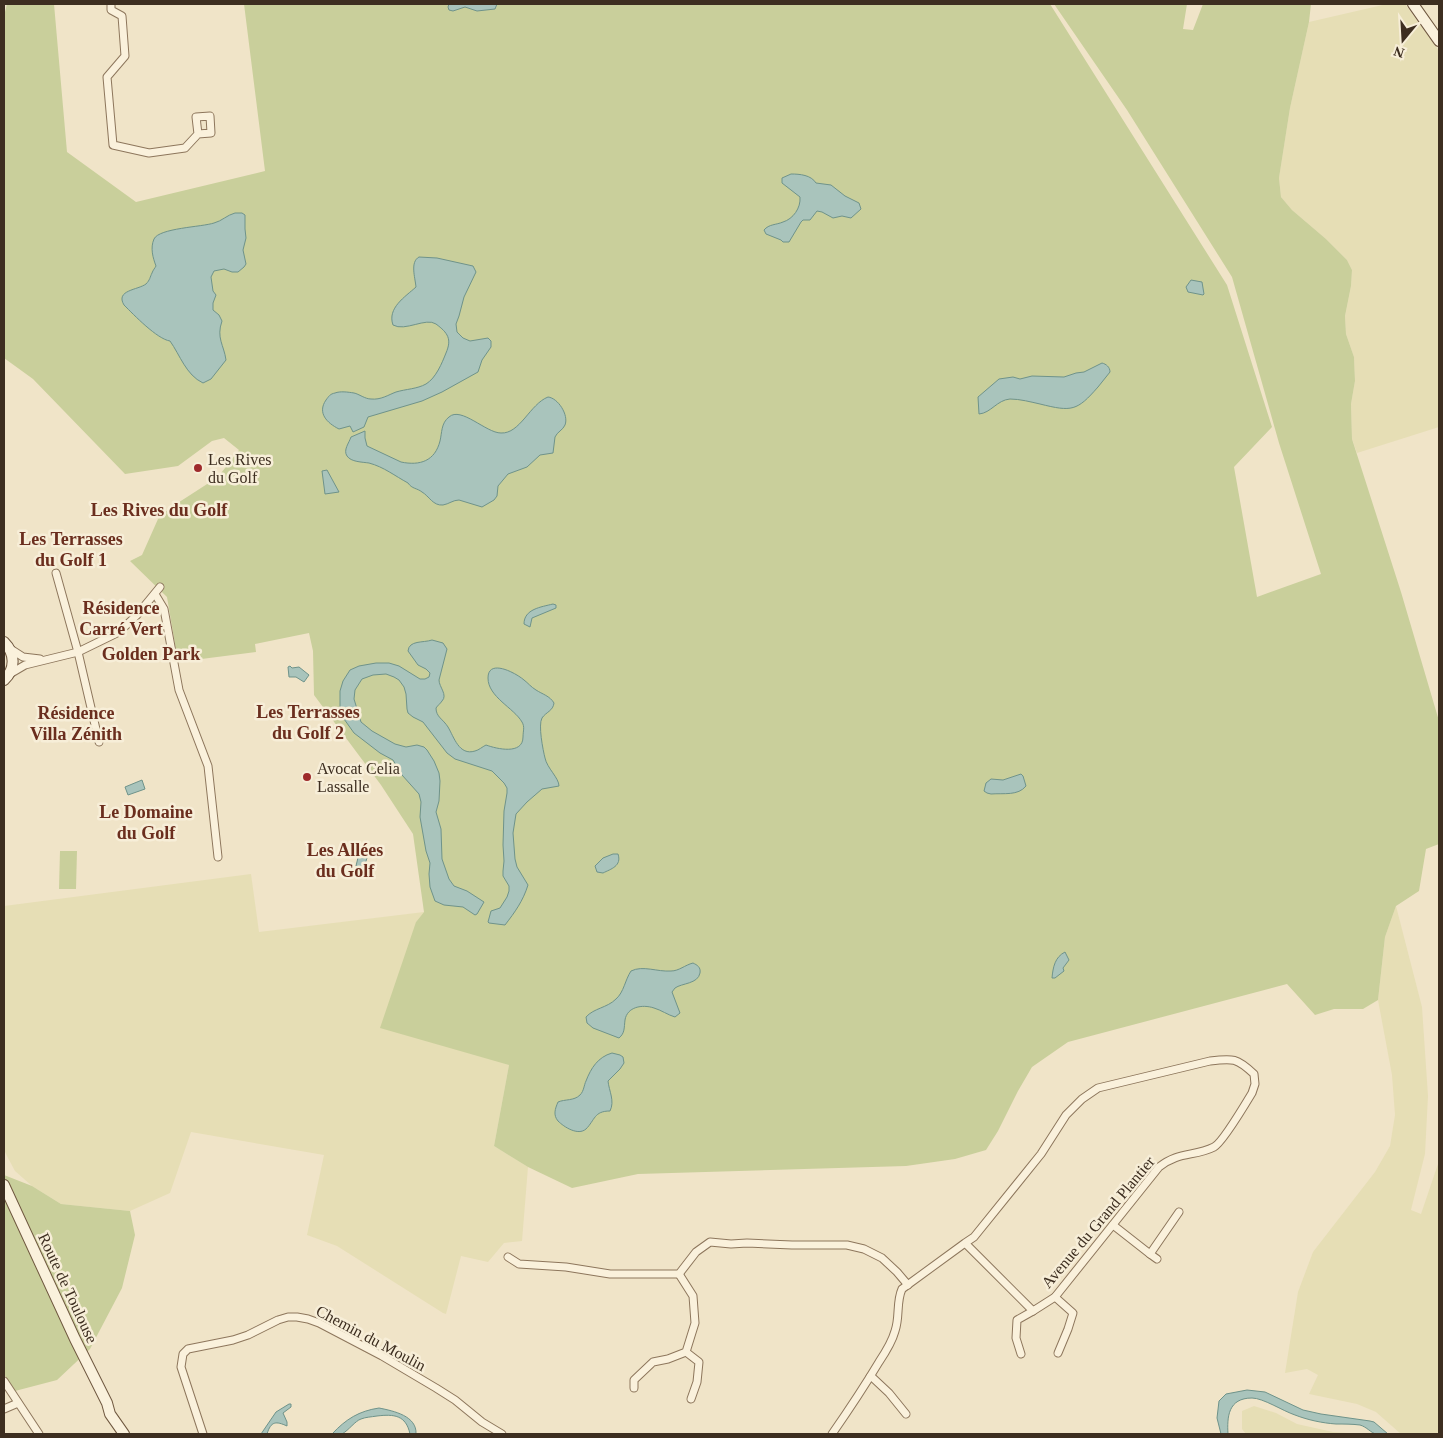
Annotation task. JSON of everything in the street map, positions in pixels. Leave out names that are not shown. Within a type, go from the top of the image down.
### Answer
[{"type":"main road","points":[[1413,4],[1439,41]]},
{"type":"main road","points":[[5,679],[13,665],[13,659],[7,645]]},
{"type":"main road","name":"Route de Toulouse","points":[[4,1186],[70,1330],[107,1402],[131,1434]]},
{"type":"main road","name":"Route de Toulouse","points":[[107,1402],[110,1414],[124,1434]]},
{"type":"street","points":[[111,4],[111,10],[122,16],[125,56],[107,77],[113,145],[149,153],[185,148],[198,134]]},
{"type":"street","points":[[56,573],[78,652],[99,742]]},
{"type":"street","points":[[5,679],[25,665],[78,652],[120,632],[160,587]]},
{"type":"street","points":[[155,594],[164,609],[179,690],[208,766],[218,857]]},
{"type":"street","points":[[7,645],[23,657],[46,660]]},
{"type":"street","name":"Avenue du Grand Plantier","points":[[908,1285],[974,1237],[1041,1154],[1066,1115],[1082,1099],[1098,1088],[1210,1061],[1225,1059],[1241,1062],[1254,1074],[1255,1084],[1244,1106],[1216,1146],[1200,1153],[1178,1156],[1159,1167],[1055,1297],[1017,1320],[1016,1338],[1021,1354]]},
{"type":"street","points":[[1150,1254],[1178,1212]]},
{"type":"street","points":[[1113,1224],[1157,1259]]},
{"type":"street","points":[[679,1274],[696,1252],[710,1242],[731,1244],[847,1245],[864,1249],[882,1258],[897,1272],[908,1285],[898,1297],[899,1310],[895,1331],[886,1351],[832,1434]]},
{"type":"street","points":[[965,1243],[1033,1311]]},
{"type":"street","points":[[508,1257],[519,1264],[566,1267],[610,1274],[679,1274]]},
{"type":"street","points":[[679,1274],[693,1296],[695,1323],[686,1352]]},
{"type":"street","points":[[1055,1297],[1073,1313],[1058,1353]]},
{"type":"street","name":"Chemin du Moulin","points":[[203,1434],[181,1367],[183,1354],[188,1348],[233,1340],[288,1317],[308,1319],[319,1323],[390,1361],[455,1400],[482,1422],[502,1434]]},
{"type":"street","points":[[634,1388],[634,1380],[653,1362],[686,1352]]},
{"type":"street","points":[[686,1352],[699,1362],[697,1382],[691,1399]]},
{"type":"street","points":[[870,1377],[874,1378],[889,1393],[906,1414]]},
{"type":"street","points":[[4,1381],[39,1434]]},
{"type":"street","points":[[4,1409],[18,1403]]},
{"type":"shaded area","points":[[1387,4],[1405,4],[1439,51],[1439,427],[1357,453],[1352,439],[1351,404],[1355,381],[1354,357],[1346,334],[1345,316],[1352,270],[1347,260],[1292,210],[1281,197],[1279,178],[1290,108],[1309,22]]},
{"type":"shaded area","points":[[251,874],[259,932],[424,912],[416,922],[509,1065],[494,1146],[528,1167],[522,1241],[504,1243],[488,1262],[461,1256],[446,1314],[337,1246],[307,1235],[324,1155],[191,1132],[170,1193],[130,1211],[61,1204],[32,1186],[15,1171],[4,1150],[4,906]]},
{"type":"shaded area","points":[[1396,906],[1422,1007],[1428,1096],[1425,1154],[1411,1210],[1421,1214],[1439,1161],[1439,1434],[1401,1434],[1376,1412],[1357,1404],[1309,1394],[1318,1375],[1307,1369],[1285,1373],[1298,1292],[1313,1252],[1375,1172],[1390,1146],[1395,1115],[1392,1075],[1378,1000],[1385,937]]},
{"type":"shaded area","points":[[1254,1406],[1276,1413],[1297,1424],[1333,1432],[1363,1434],[1246,1434],[1242,1429],[1242,1411]]},
{"type":"green space","points":[[7,4],[54,4],[67,152],[136,202],[265,171],[244,4],[1050,4],[1227,285],[1272,427],[1234,467],[1257,597],[1321,574],[1279,443],[1232,277],[1127,110],[1054,4],[1187,4],[1183,29],[1193,30],[1203,4],[1311,4],[1309,22],[1290,108],[1279,178],[1281,197],[1292,210],[1347,260],[1352,270],[1345,316],[1346,334],[1354,357],[1355,381],[1351,404],[1352,439],[1401,592],[1439,721],[1439,844],[1426,849],[1419,891],[1396,906],[1385,937],[1378,1000],[1363,1009],[1334,1009],[1315,1015],[1287,984],[1068,1042],[1032,1067],[986,1150],[955,1159],[906,1166],[638,1174],[572,1188],[528,1167],[494,1146],[509,1065],[380,1028],[416,922],[424,912],[413,834],[381,785],[314,695],[313,651],[309,633],[255,644],[256,652],[178,662],[167,597],[130,561],[142,555],[158,519],[170,508],[218,477],[239,450],[224,438],[212,441],[178,466],[125,474],[33,379],[4,358],[4,16]]},
{"type":"green space","points":[[60,851],[77,851],[76,889],[59,889]]},
{"type":"green space","points":[[4,1175],[32,1186],[61,1204],[130,1211],[135,1235],[122,1288],[90,1349],[57,1380],[15,1391],[4,1374]]},
{"type":"water","points":[[449,4],[497,4],[495,9],[477,11],[465,7],[453,11],[449,10]]},
{"type":"water","points":[[791,174],[811,178],[816,183],[831,185],[845,196],[859,203],[861,209],[851,218],[842,216],[833,218],[817,211],[810,220],[803,220],[801,222],[789,242],[783,242],[766,234],[764,230],[766,228],[787,221],[798,209],[800,197],[782,183],[782,178]]},
{"type":"water","points":[[235,213],[245,215],[246,238],[243,250],[246,264],[238,272],[224,269],[214,271],[211,277],[213,291],[216,295],[213,310],[222,321],[220,337],[226,360],[211,379],[203,383],[188,370],[170,341],[152,331],[124,305],[122,300],[125,293],[146,284],[149,280],[156,266],[152,246],[154,239],[158,235],[172,230],[214,223]]},
{"type":"water","points":[[419,257],[437,258],[473,266],[476,272],[464,297],[456,324],[457,332],[463,338],[470,341],[488,338],[491,341],[491,347],[482,360],[478,372],[442,392],[422,401],[368,417],[364,427],[353,432],[350,426],[339,429],[327,421],[323,413],[323,405],[333,393],[347,392],[369,399],[381,398],[426,384],[433,378],[441,366],[449,340],[446,333],[440,327],[432,322],[403,327],[393,325],[393,313],[398,303],[416,287],[414,266],[416,259]]},
{"type":"water","points":[[1191,280],[1202,282],[1203,295],[1188,292],[1186,287]]},
{"type":"water","points":[[1102,363],[1108,366],[1110,372],[1085,401],[1073,408],[1060,408],[1010,399],[979,414],[978,397],[999,379],[1013,377],[1020,379],[1032,376],[1064,377],[1084,372]]},
{"type":"water","points":[[548,397],[555,400],[562,408],[566,421],[555,437],[553,453],[540,455],[527,467],[508,474],[498,486],[497,496],[494,500],[482,507],[459,500],[443,505],[436,504],[425,494],[385,469],[369,463],[354,461],[346,454],[351,437],[365,431],[367,446],[401,462],[414,463],[426,461],[438,448],[443,425],[449,417],[460,415],[495,432],[508,432],[514,429],[536,406]]},
{"type":"water","points":[[327,470],[339,492],[325,494],[322,471]]},
{"type":"water","points":[[553,604],[556,605],[556,608],[532,618],[530,627],[524,624],[530,612]]},
{"type":"water","points":[[432,640],[443,643],[447,649],[439,680],[444,699],[436,708],[436,711],[458,745],[465,751],[475,751],[486,745],[509,749],[522,743],[524,729],[522,722],[497,697],[489,685],[489,672],[492,669],[503,669],[515,674],[554,703],[552,708],[542,718],[541,732],[546,762],[559,786],[542,789],[516,814],[513,833],[515,859],[517,867],[528,885],[524,896],[505,925],[488,922],[491,911],[500,908],[509,891],[509,886],[503,876],[504,811],[507,793],[504,783],[492,771],[455,759],[447,753],[423,722],[408,713],[406,694],[399,680],[386,674],[373,675],[362,679],[355,690],[354,699],[361,722],[372,731],[395,744],[406,747],[417,745],[424,747],[434,761],[440,781],[439,801],[436,812],[441,829],[442,859],[449,879],[454,886],[467,891],[484,902],[475,915],[463,907],[444,905],[435,901],[430,887],[430,863],[420,817],[421,802],[419,794],[402,775],[393,760],[380,753],[354,733],[344,719],[340,708],[340,691],[343,681],[350,670],[359,666],[389,663],[399,666],[420,679],[429,677],[430,673],[418,665],[408,651],[409,647],[414,643]]},
{"type":"water","points":[[288,667],[292,668],[299,667],[309,675],[304,682],[296,677],[289,677]]},
{"type":"water","points":[[1021,774],[1026,786],[1019,791],[991,794],[984,791],[986,783],[991,779],[1003,780]]},
{"type":"water","points":[[142,780],[145,789],[128,795],[125,787]]},
{"type":"water","points":[[360,849],[369,851],[364,868],[356,866]]},
{"type":"water","points":[[618,854],[617,864],[603,873],[597,872],[595,866],[603,858]]},
{"type":"water","points":[[1065,952],[1069,960],[1063,968],[1064,971],[1055,978],[1052,978],[1055,963]]},
{"type":"water","points":[[693,963],[700,969],[699,977],[678,986],[672,992],[680,1013],[675,1017],[649,1007],[632,1009],[626,1016],[623,1032],[619,1038],[593,1028],[587,1023],[586,1017],[589,1014],[609,1004],[619,996],[631,971],[645,969],[674,971]]},
{"type":"water","points":[[612,1053],[623,1057],[624,1063],[608,1081],[612,1100],[610,1111],[598,1114],[583,1131],[571,1130],[564,1126],[555,1116],[558,1102],[580,1095],[590,1072],[596,1064],[603,1057]]},
{"type":"water","points":[[1247,1390],[1265,1392],[1303,1410],[1374,1422],[1388,1434],[1376,1434],[1360,1425],[1331,1424],[1310,1420],[1262,1400],[1252,1398],[1238,1401],[1234,1405],[1229,1415],[1228,1434],[1221,1434],[1217,1418],[1219,1401],[1226,1394]]},
{"type":"water","points":[[291,1404],[291,1407],[283,1413],[287,1426],[274,1423],[267,1434],[261,1434],[276,1412]]},
{"type":"water","points":[[379,1408],[404,1415],[413,1423],[416,1434],[410,1434],[406,1423],[402,1419],[389,1415],[363,1418],[342,1434],[332,1434],[353,1416]]},
{"type":"place","name":"Les Rives du Golf","points":[[198,468]]},
{"type":"place","name":"Avocat Celia Lassalle","points":[[307,777]]},
{"type":"district","name":"Les Rives du Golf","points":[[159,510]]},
{"type":"district","name":"Les Terrasses du Golf 1","points":[[71,549]]},
{"type":"district","name":"Résidence Carré Vert","points":[[121,618]]},
{"type":"district","name":"Golden Park","points":[[151,654]]},
{"type":"district","name":"Les Terrasses du Golf 2","points":[[308,722]]},
{"type":"district","name":"Résidence Villa Zénith","points":[[76,723]]},
{"type":"district","name":"Le Domaine du Golf","points":[[146,822]]},
{"type":"district","name":"Les Allées du Golf","points":[[345,860]]}]
